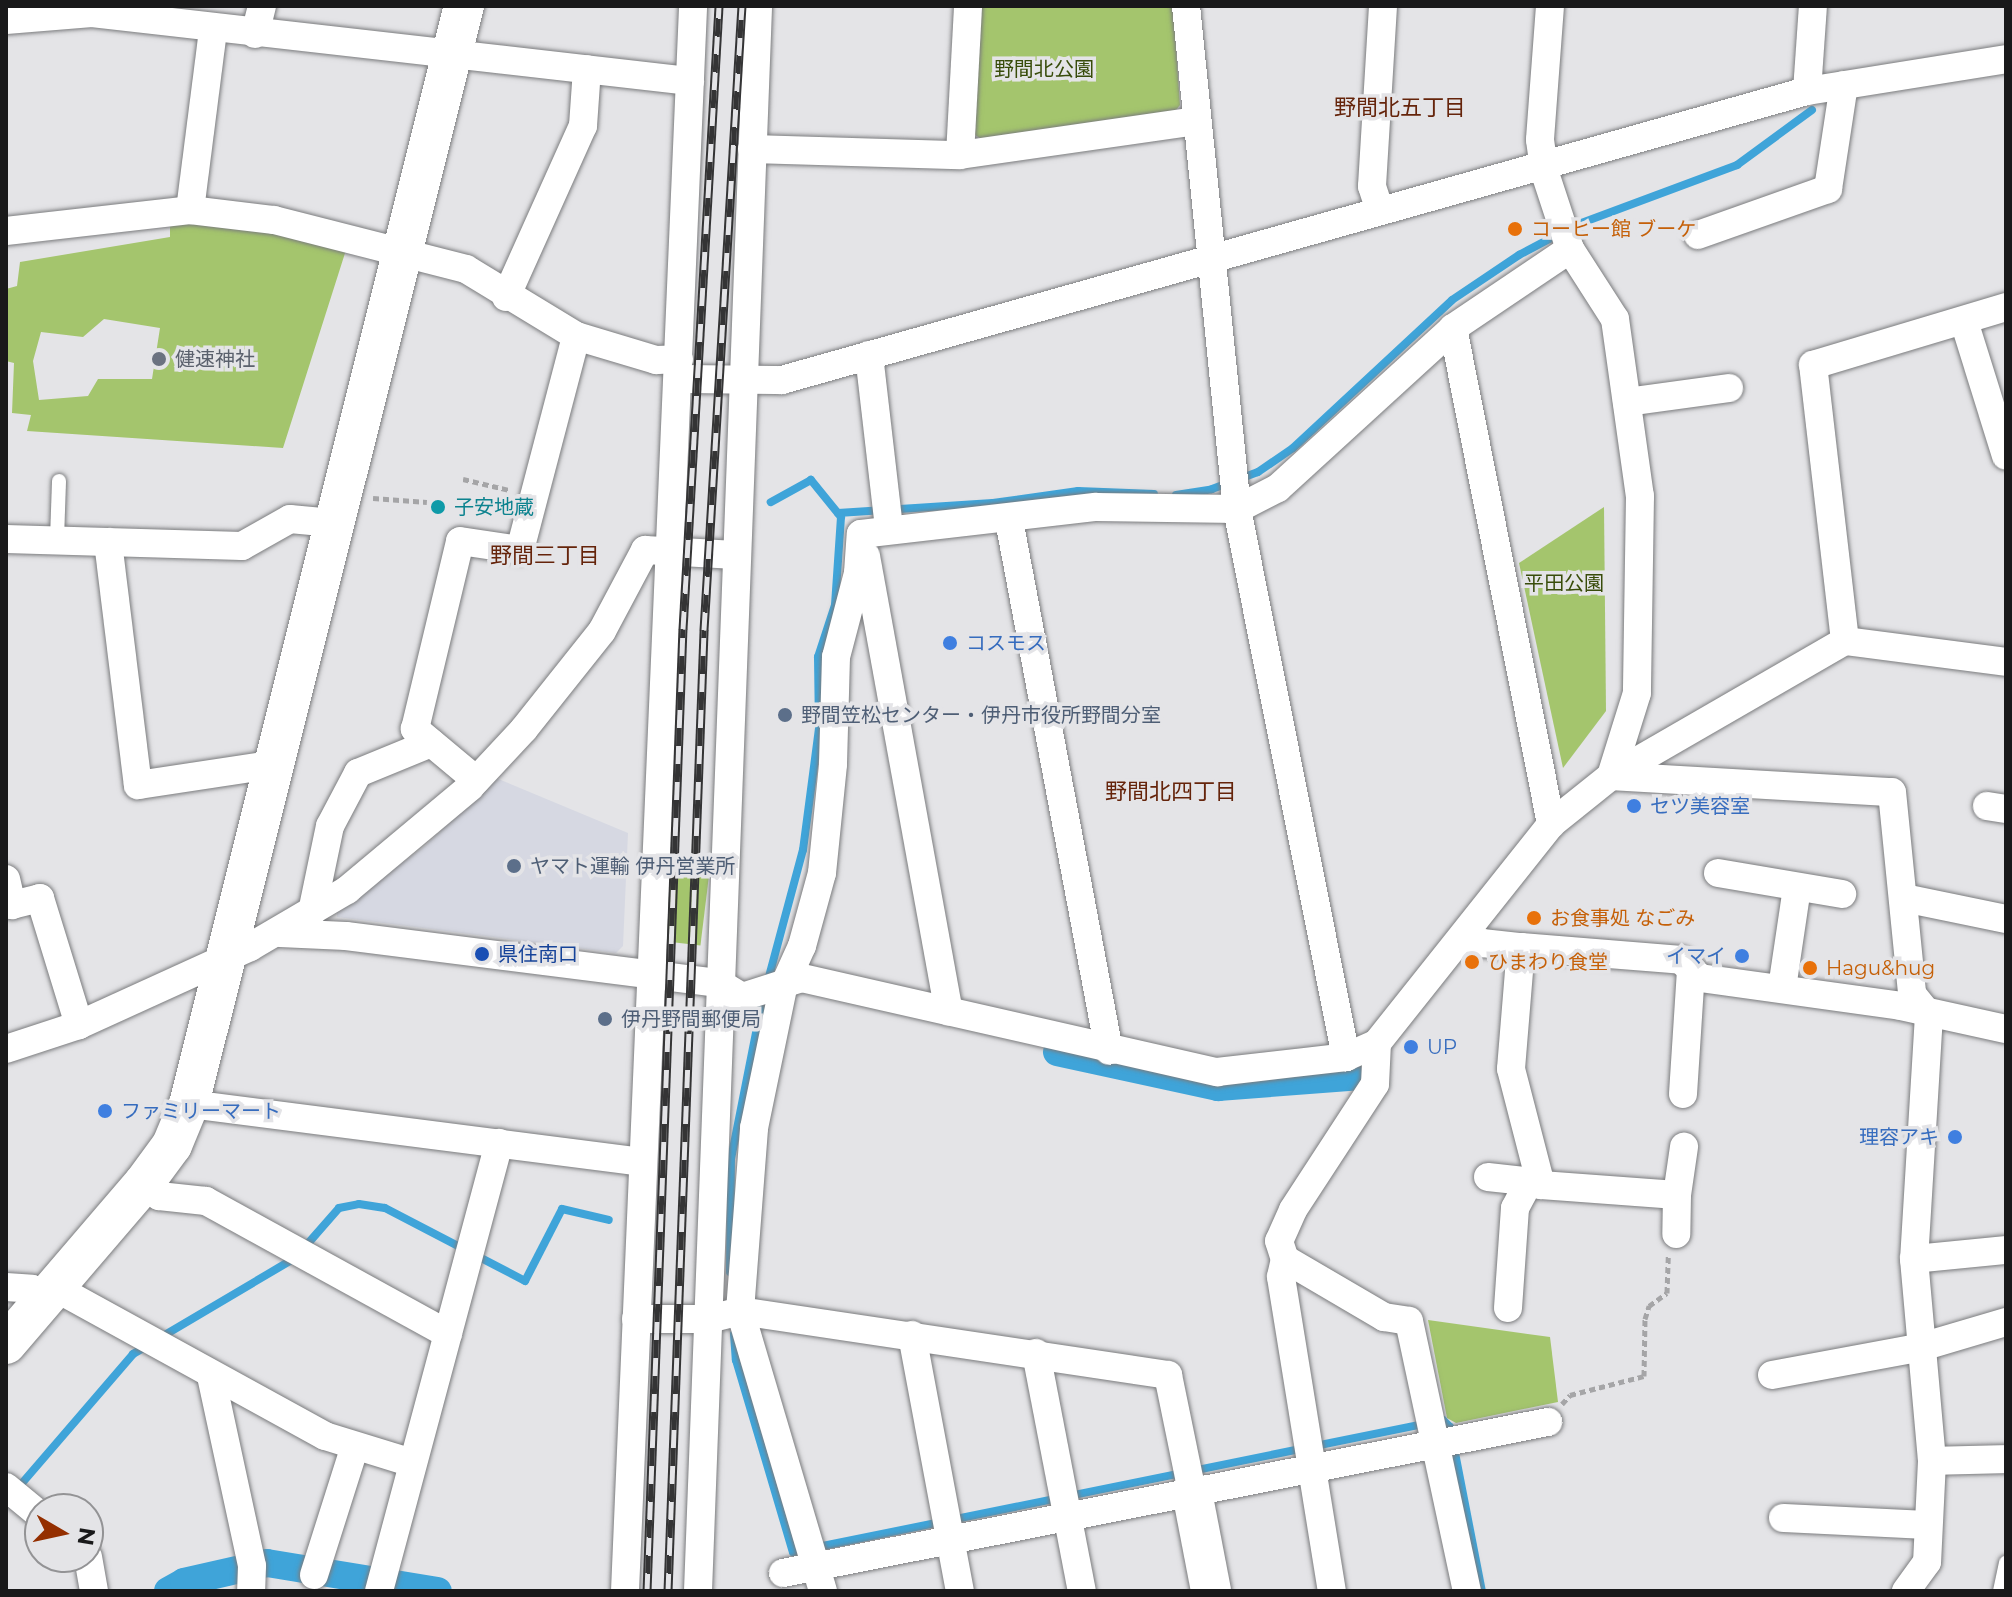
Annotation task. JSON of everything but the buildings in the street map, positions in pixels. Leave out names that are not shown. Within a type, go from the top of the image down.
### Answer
[{"type":"street","points":[[255,34],[262,6]]},
{"type":"street","points":[[6,1344],[144,1183],[172,1145],[189,1104],[271,765],[464,6]]},
{"type":"street","points":[[625,1591],[641,1162],[693,6]]},
{"type":"street","points":[[698,1591],[758,6]]},
{"type":"street","points":[[960,155],[968,6]]},
{"type":"street","points":[[1186,6],[1237,509],[1346,1057]]},
{"type":"street","points":[[1380,211],[1372,186],[1383,6]]},
{"type":"street","points":[[1550,6],[1540,140],[1544,170],[1570,249],[1615,319],[1640,496],[1637,693],[1611,776]]},
{"type":"street","points":[[1807,91],[1813,6]]},
{"type":"street","points":[[6,20],[92,9],[213,30],[690,81]]},
{"type":"street","points":[[190,210],[213,30]]},
{"type":"street","points":[[6,231],[190,210],[274,220],[403,250],[466,269],[506,297],[576,336],[679,369],[743,379],[782,380],[1380,211],[1544,170],[1807,91],[2006,59]]},
{"type":"street","points":[[506,297],[583,126],[587,69]]},
{"type":"street","points":[[1698,235],[1723,216],[1826,199],[1844,85]]},
{"type":"street","points":[[752,149],[960,155],[1196,121]]},
{"type":"street","points":[[875,531],[1009,520],[1096,507],[1237,509],[1278,488],[1453,328],[1570,249]]},
{"type":"street","points":[[1845,641],[1813,365],[2006,307]]},
{"type":"street","points":[[1964,321],[2006,456]]},
{"type":"street","points":[[1453,328],[1551,824]]},
{"type":"street","points":[[476,780],[415,729],[460,541],[520,550],[576,336]]},
{"type":"street","points":[[869,355],[875,531],[949,1012]]},
{"type":"street","points":[[1627,402],[1729,388]]},
{"type":"street","points":[[6,539],[242,546],[290,519],[336,510]]},
{"type":"street","points":[[1009,520],[1109,1051]]},
{"type":"street","points":[[820,1578],[740,1311],[768,991],[802,946],[822,873],[833,764],[836,657],[858,573],[875,531]]},
{"type":"street","points":[[108,542],[138,785],[271,765]]},
{"type":"street","points":[[6,1049],[79,1025],[280,933],[376,869],[476,780],[575,670],[645,550],[736,555]]},
{"type":"street","points":[[280,933],[346,936],[650,977],[719,983],[742,997],[802,978],[1109,1051],[1217,1072],[1346,1057],[1377,1043],[1551,824],[1611,776],[1845,641],[2006,662]]},
{"type":"street","points":[[312,912],[330,826],[358,773],[431,743]]},
{"type":"street","points":[[1611,776],[1892,792],[1912,994],[1929,1015],[1914,1259],[1918,1348],[1932,1461],[1927,1562],[1906,1591]]},
{"type":"street","points":[[1718,873],[1842,894]]},
{"type":"street","points":[[6,879],[12,905],[40,898],[79,1025]]},
{"type":"street","points":[[1782,988],[1797,888]]},
{"type":"street","points":[[1904,898],[2006,919]]},
{"type":"street","points":[[1464,935],[1482,943],[1681,960],[1700,978],[1782,988],[2006,1029]]},
{"type":"street","points":[[1521,947],[1511,1069],[1536,1180],[1541,1185],[1677,1195]]},
{"type":"street","points":[[1683,1094],[1691,969]]},
{"type":"street","points":[[1332,1591],[1281,1277],[1285,1259],[1279,1241],[1293,1210],[1375,1084],[1377,1043]]},
{"type":"street","points":[[189,1104],[641,1162]]},
{"type":"street","points":[[379,1591],[499,1143]]},
{"type":"street","points":[[1676,1234],[1677,1195],[1684,1147]]},
{"type":"street","points":[[1488,1177],[1536,1180]]},
{"type":"street","points":[[1508,1308],[1515,1208],[1536,1180]]},
{"type":"street","points":[[144,1183],[159,1196],[206,1201],[448,1334]]},
{"type":"street","points":[[1914,1259],[2006,1250]]},
{"type":"street","points":[[1285,1259],[1384,1317],[1409,1321],[1467,1591]]},
{"type":"street","points":[[6,1287],[49,1293],[354,1449],[412,1463]]},
{"type":"street","points":[[636,1319],[709,1319],[740,1311],[1168,1375],[1211,1591]]},
{"type":"street","points":[[1772,1375],[1918,1348],[2006,1322]]},
{"type":"street","points":[[912,1335],[960,1591]]},
{"type":"street","points":[[1036,1353],[1082,1591]]},
{"type":"street","points":[[211,1376],[252,1566],[251,1591]]},
{"type":"street","points":[[783,1573],[820,1578],[950,1539],[1548,1422]]},
{"type":"street","points":[[315,1571],[354,1449]]},
{"type":"street","points":[[1932,1461],[2006,1459]]},
{"type":"street","points":[[6,1487],[24,1502]]},
{"type":"street","points":[[1783,1518],[1928,1525]]},
{"type":"lane","points":[[57,539],[59,481]]},
{"type":"lane","points":[[2000,1591],[2006,1563]]},
{"type":"path","points":[[463,479],[533,496]]},
{"type":"path","points":[[336,510],[427,502]]},
{"type":"path","points":[[1548,1422],[1570,1395],[1644,1376],[1645,1319],[1649,1306],[1667,1293],[1669,1241],[1676,1234]]},
{"type":"shaded area","name":"ヤマト運輸 伊丹営業所","points":[[496,778],[628,833],[623,946],[616,953],[337,917],[337,911],[425,846]]},
{"type":"green space","name":"野間北公園","points":[[981,6],[1173,6],[1180,105],[1173,114],[985,141],[975,135]]},
{"type":"green space","name":"健速神社","points":[[189,221],[267,231],[346,250],[283,448],[27,431],[31,415],[12,413],[14,363],[6,361],[6,289],[17,286],[20,262],[170,237],[170,223]],"holes":[[[104,319],[160,328],[152,379],[98,379],[88,396],[39,400],[33,361],[41,332],[83,337]]]},
{"type":"green space","name":"平田公園","points":[[1604,507],[1606,711],[1563,768],[1519,563]]},
{"type":"green space","points":[[668,865],[710,870],[700,946],[659,940]]},
{"type":"green space","points":[[1428,1320],[1550,1337],[1558,1402],[1456,1423],[1447,1418]]},
{"type":"waterway","points":[[1176,495],[1212,489],[1258,472],[1293,448],[1452,300],[1519,255],[1576,225],[1737,165],[1812,110]]},
{"type":"waterway","points":[[767,984],[803,850],[819,729],[818,657],[835,605],[841,517],[811,480],[771,502]]},
{"type":"waterway","points":[[838,513],[993,503],[1078,491],[1154,494]]},
{"type":"waterway","points":[[730,1272],[731,1159],[763,997]]},
{"type":"waterway","points":[[1057,1052],[1218,1087],[1362,1076]]},
{"type":"waterway","points":[[304,1248],[339,1208],[359,1204],[385,1208],[525,1281],[562,1209],[609,1220]]},
{"type":"waterway","points":[[158,1339],[295,1258]]},
{"type":"waterway","points":[[734,1334],[736,1360],[793,1552],[1443,1420],[1450,1427],[1482,1591]]},
{"type":"waterway","points":[[17,1489],[133,1354],[147,1346]]},
{"type":"waterway","points":[[168,1591],[184,1582],[267,1563],[438,1591]]},
{"type":"railway","points":[[647,1591],[683,629],[719,6]]},
{"type":"railway","points":[[668,1591],[704,630],[742,6]]},
{"type":"place","name":"コーヒー館 ブーケ","points":[[1515,229]]},
{"type":"place","name":"健速神社","points":[[159,359]]},
{"type":"place","name":"子安地蔵","points":[[438,507]]},
{"type":"place","name":"コスモス","points":[[950,643]]},
{"type":"place","name":"野間笠松センター・伊丹市役所野間分室","points":[[785,715]]},
{"type":"place","name":"セツ美容室","points":[[1634,806]]},
{"type":"place","name":"ヤマト運輸 伊丹営業所","points":[[514,866]]},
{"type":"place","name":"お食事処 なごみ","points":[[1534,918]]},
{"type":"place","name":"県住南口","points":[[482,954]]},
{"type":"place","name":"イマイ","points":[[1742,956]]},
{"type":"place","name":"ひまわり食堂","points":[[1472,962]]},
{"type":"place","name":"Hagu&hug","points":[[1810,968]]},
{"type":"place","name":"伊丹野間郵便局","points":[[605,1019]]},
{"type":"place","name":"UP","points":[[1411,1047]]},
{"type":"place","name":"ファミリーマート","points":[[105,1111]]},
{"type":"place","name":"理容アキ","points":[[1955,1137]]},
{"type":"district","name":"野間北五丁目","points":[[1400,108]]},
{"type":"district","name":"野間三丁目","points":[[545,556]]},
{"type":"district","name":"野間北四丁目","points":[[1171,792]]}]
